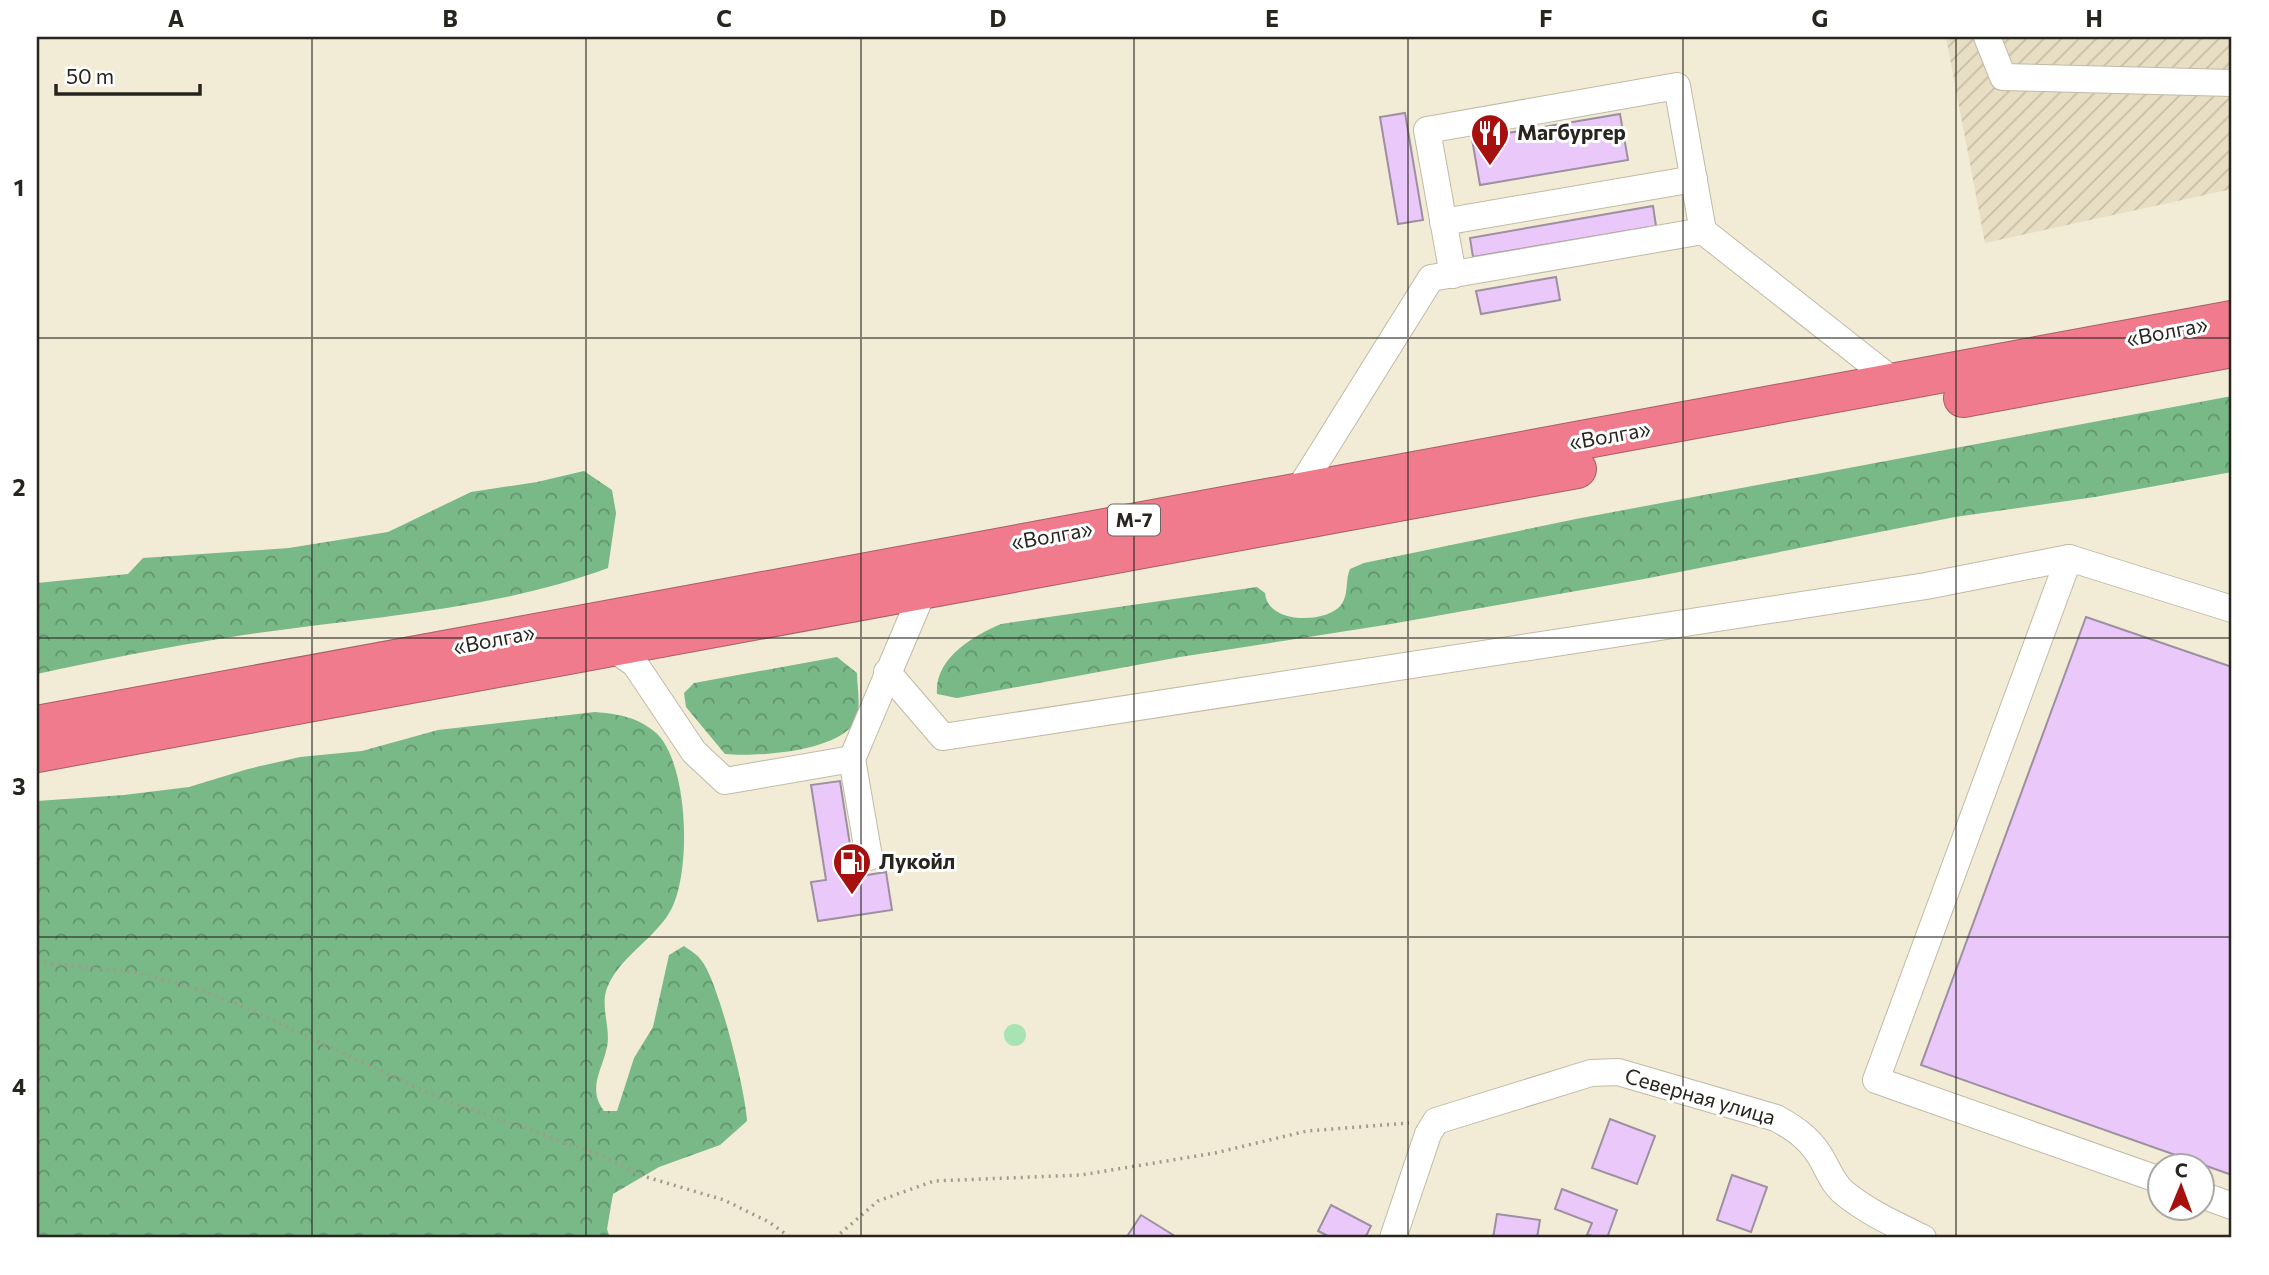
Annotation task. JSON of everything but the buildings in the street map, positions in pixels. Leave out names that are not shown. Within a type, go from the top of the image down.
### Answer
[{"type":"highway","name":"«Волга»","points":[[37,725],[2232,320]]},
{"type":"highway","name":"«Волга»","points":[[37,753],[2232,348]]},
{"type":"street","points":[[1987,37],[2003,77],[2232,83]]},
{"type":"street","points":[[1452,275],[1427,130],[1678,86],[1703,231],[1896,383]]},
{"type":"street","points":[[1443,222],[1694,179]]},
{"type":"street","points":[[1298,491],[1432,278],[1703,231]]},
{"type":"street","points":[[887,672],[943,737],[1926,586],[2069,558],[2232,609]]},
{"type":"street","points":[[2069,558],[1876,1080],[2146,1175]]},
{"type":"street","points":[[869,857],[852,759],[924,589]]},
{"type":"street","points":[[611,647],[635,664],[694,752],[725,781],[852,759]]},
{"type":"street","name":"Северная улица","points":[[1436,1121],[1591,1073],[1618,1072],[1649,1079],[1776,1118],[1800,1130],[1812,1144],[1831,1179],[1843,1192],[1874,1214],[1923,1238]]},
{"type":"street","points":[[1393,1238],[1428,1134],[1436,1121]]},
{"type":"path","points":[[37,962],[136,973],[240,1005],[441,1098],[598,1154],[643,1176],[724,1200],[769,1222],[793,1238],[810,1238]]},
{"type":"path","points":[[835,1238],[878,1201],[934,1181],[1081,1175],[1215,1153],[1307,1130],[1436,1121]]},
{"type":"shaded area","points":[[1946,37],[2232,37],[2232,189],[1985,243]]},
{"type":"green space","points":[[2232,396],[2232,472],[2095,497],[1955,517],[1644,579],[1385,625],[1180,657],[957,698],[937,694],[942,670],[957,650],[1001,624],[1257,587],[1265,593],[1268,603],[1276,611],[1298,618],[1311,618],[1334,611],[1341,605],[1350,569],[1364,563],[1576,519]]},
{"type":"green space","points":[[584,471],[612,490],[616,513],[608,568],[516,595],[469,604],[207,641],[37,674],[37,583],[128,574],[143,558],[289,548],[388,532],[471,492],[537,482]]},
{"type":"green space","points":[[837,657],[857,673],[858,708],[852,726],[827,742],[792,751],[755,755],[725,754],[686,707],[684,693],[694,683]]},
{"type":"green space","points":[[595,712],[627,717],[655,732],[666,746],[675,767],[684,820],[684,849],[676,898],[661,925],[619,967],[607,988],[605,1002],[608,1040],[597,1079],[599,1103],[604,1111],[617,1111],[634,1058],[653,1027],[669,955],[684,946],[701,960],[715,989],[736,1063],[747,1121],[720,1145],[659,1167],[613,1194],[607,1229],[610,1238],[37,1238],[37,801],[189,787],[300,757],[362,751],[438,730]]},
{"type":"green space","points":[[1015,1024],[1023,1027],[1026,1035],[1023,1043],[1015,1046],[1007,1043],[1004,1035],[1007,1027]]},
{"type":"place","name":"Магбургер","points":[[1490,167]]},
{"type":"place","name":"Лукойл","points":[[852,896]]}]
